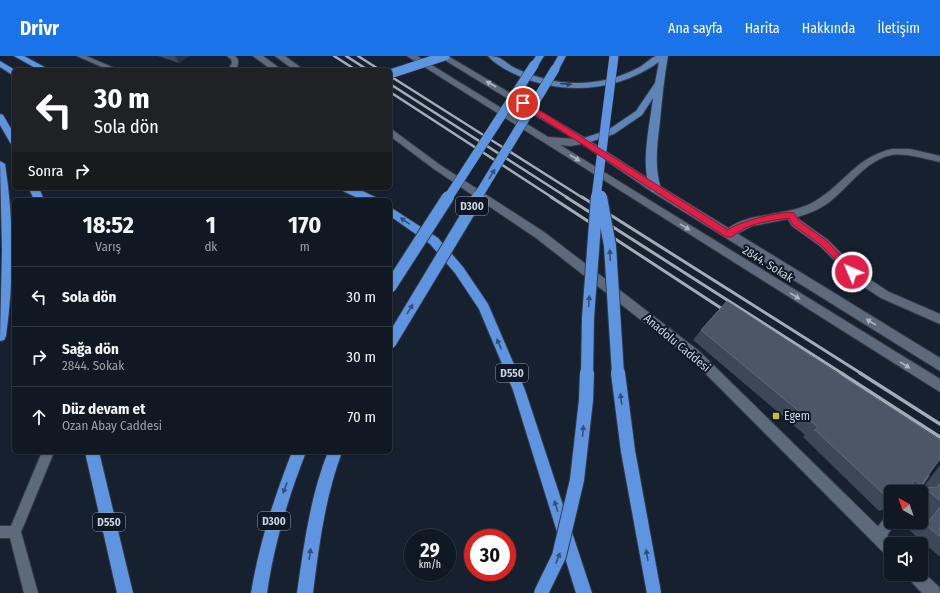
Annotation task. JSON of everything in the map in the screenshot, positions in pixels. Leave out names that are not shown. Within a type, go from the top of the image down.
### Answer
[{"type":"highway","points":[[18,56],[42,68]]},
{"type":"highway","points":[[392,73],[443,56]]},
{"type":"highway","name":"D300","points":[[392,284],[540,56]]},
{"type":"highway","name":"D300","points":[[392,340],[562,56]]},
{"type":"highway","points":[[541,593],[559,556],[578,472],[586,400],[588,318],[598,176],[614,56]]},
{"type":"highway","points":[[0,63],[12,72]]},
{"type":"highway","points":[[0,117],[12,138]]},
{"type":"highway","points":[[0,164],[6,197],[8,240],[7,282],[0,336]]},
{"type":"highway","points":[[598,176],[610,246],[620,392],[628,451],[654,593]]},
{"type":"highway","points":[[351,190],[367,198]]},
{"type":"highway","name":"D550","points":[[392,212],[434,241],[459,270],[484,307],[519,390],[577,570],[580,593]]},
{"type":"highway","name":"D550","points":[[92,454],[125,593]]},
{"type":"highway","name":"D300","points":[[259,593],[272,531],[282,496],[298,454]]},
{"type":"highway","points":[[304,593],[314,525],[328,470],[334,454]]},
{"type":"highway","points":[[577,570],[584,593]]},
{"type":"main road","points":[[257,56],[275,68]]},
{"type":"main road","points":[[279,56],[297,68]]},
{"type":"main road","name":"2844. Sokak","points":[[443,56],[584,141],[656,189],[940,365]]},
{"type":"main road","points":[[492,56],[502,65],[539,80],[564,84],[587,85],[608,83],[626,77],[649,65],[661,56]]},
{"type":"main road","points":[[656,189],[652,176],[651,160],[659,81],[664,56]]},
{"type":"main road","name":"2844. Sokak","points":[[418,58],[541,138],[940,386]]},
{"type":"main road","points":[[541,138],[562,143],[571,143],[584,141],[611,132],[639,113],[659,81]]},
{"type":"main road","name":"Anadolu Caddesi","points":[[392,133],[437,167],[540,235],[695,355],[884,543]]},
{"type":"main road","name":"Anadolu Caddesi","points":[[392,143],[437,167]]},
{"type":"main road","points":[[729,234],[737,227],[791,215],[820,204],[857,171],[877,157],[891,152],[909,152],[940,159]]},
{"type":"main road","points":[[791,215],[796,223],[824,243],[859,278],[885,295],[940,319]]},
{"type":"main road","points":[[921,581],[933,593]]},
{"type":"lane","points":[[80,56],[109,68]]},
{"type":"lane","points":[[230,56],[234,58],[235,63],[233,68]]},
{"type":"lane","points":[[30,593],[15,532],[47,454]]},
{"type":"lane","points":[[916,485],[930,467]]},
{"type":"lane","points":[[878,537],[884,529]]},
{"type":"lane","points":[[0,532],[15,532]]},
{"type":"building","points":[[727,301],[940,440],[940,459],[921,485],[915,480],[911,485],[884,485],[884,494],[815,430],[818,427],[701,330]]},
{"type":"building","points":[[940,483],[940,501],[928,491],[928,488],[937,487]]},
{"type":"building","points":[[940,507],[940,537],[928,527],[928,522]]},
{"type":"railway","points":[[334,56],[353,68]]},
{"type":"railway","points":[[346,56],[365,68]]},
{"type":"railway","points":[[358,56],[377,68]]},
{"type":"railway","points":[[392,77],[583,198]]},
{"type":"railway","points":[[392,85],[568,198]]},
{"type":"railway","points":[[392,93],[553,198]]},
{"type":"railway","points":[[551,197],[730,314]]},
{"type":"railway","points":[[566,197],[843,374]]},
{"type":"railway","points":[[582,197],[862,374]]},
{"type":"railway","points":[[841,373],[940,437]]},
{"type":"railway","points":[[860,373],[940,424]]},
{"type":"place","name":"Egem","points":[[776,416]]},
{"type":"route","points":[[523,103],[584,141],[656,189],[729,234],[737,227],[791,215],[796,223],[824,243],[852,272]]}]
